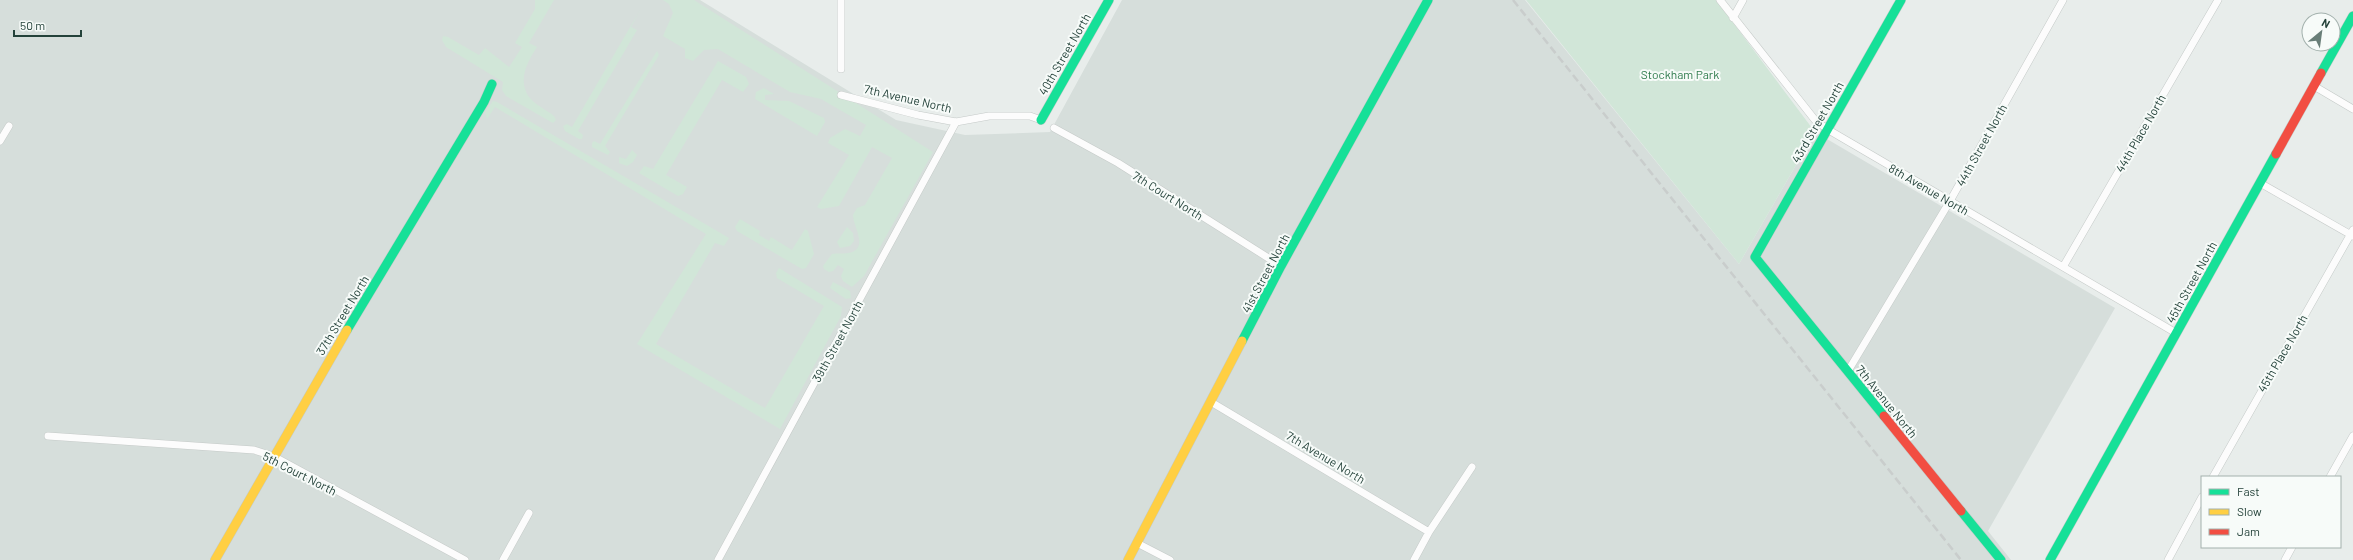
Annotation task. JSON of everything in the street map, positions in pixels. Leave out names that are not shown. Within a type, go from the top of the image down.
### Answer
[{"type":"street","points":[[841,0],[841,70]]},
{"type":"street","name":"40th Street North","points":[[1041,120],[1109,0]]},
{"type":"street","name":"41st Street North","points":[[1128,560],[1281,266],[1428,0]]},
{"type":"street","name":"8th Avenue North","points":[[1720,0],[1815,120],[1827,130],[2176,333]]},
{"type":"street","points":[[1733,18],[1743,0]]},
{"type":"street","name":"43rd Street North","points":[[1755,257],[1900,0]]},
{"type":"street","name":"44th Street North","points":[[1848,371],[1950,201],[2063,0]]},
{"type":"street","name":"44th Place North","points":[[2063,266],[2218,0]]},
{"type":"street","name":"45th Street North","points":[[2050,560],[2353,16]]},
{"type":"street","name":"37th Street North","points":[[215,560],[273,456],[492,84]]},
{"type":"street","points":[[2314,86],[2353,109]]},
{"type":"street","name":"7th Avenue North","points":[[841,95],[918,115],[956,122],[989,116],[1030,116],[1041,120]]},
{"type":"street","name":"39th Street North","points":[[718,560],[956,122]]},
{"type":"street","points":[[0,141],[9,126]]},
{"type":"street","name":"7th Court North","points":[[1054,128],[1118,164],[1281,266]]},
{"type":"street","points":[[2260,183],[2352,234]]},
{"type":"street","name":"45th Place North","points":[[2214,476],[2352,234]]},
{"type":"street","name":"7th Avenue North","points":[[1755,257],[2002,560]]},
{"type":"street","name":"7th Avenue North","points":[[1211,402],[1429,532]]},
{"type":"street","name":"5th Court North","points":[[48,436],[254,450],[273,456],[464,560]]},
{"type":"street","points":[[2331,476],[2353,436]]},
{"type":"street","points":[[1414,560],[1429,532],[1472,467]]},
{"type":"street","points":[[2168,560],[2201,499]]},
{"type":"street","points":[[503,560],[530,512]]},
{"type":"street","points":[[1137,543],[1170,560]]},
{"type":"street","points":[[2285,560],[2291,548]]},
{"type":"shaded area","points":[[0,0],[700,0],[896,120],[965,135],[1050,132],[1122,0],[1525,0],[1739,264],[1815,132],[2115,308],[1988,531],[2011,560],[0,560]]},
{"type":"green space","points":[[535,0],[554,0],[529,43],[537,47],[527,64],[524,84],[529,97],[554,116],[556,120],[553,123],[506,96],[502,90],[503,82],[446,47],[442,40],[443,36],[448,37],[479,55],[485,48],[509,67],[522,47],[515,43],[535,9]]},
{"type":"green space","points":[[663,0],[694,0],[933,152],[864,276],[852,287],[843,281],[841,276],[844,269],[838,265],[833,271],[829,272],[824,269],[823,266],[832,254],[848,253],[855,251],[858,247],[859,237],[853,215],[857,208],[865,205],[892,158],[872,147],[839,206],[821,209],[817,207],[849,155],[828,143],[830,138],[845,129],[860,136],[866,125],[821,99],[790,92],[718,49],[704,50],[693,61],[685,58],[685,49],[663,36],[673,13],[669,4]]},
{"type":"green space","name":"Stockham Park","points":[[1526,0],[1716,0],[1815,132],[1739,264]]},
{"type":"green space","points":[[640,10],[631,27],[637,30],[578,131],[583,135],[582,139],[579,139],[565,131],[563,126],[567,124],[572,127]]},
{"type":"green space","points":[[657,51],[659,55],[605,146],[610,152],[608,155],[592,147],[592,143],[594,141],[600,144]]},
{"type":"green space","points":[[718,61],[746,77],[749,84],[743,92],[722,80],[666,175],[687,187],[683,194],[678,196],[639,173],[644,166],[653,169]]},
{"type":"green space","points":[[764,88],[774,94],[765,95],[765,100],[789,101],[824,118],[825,122],[817,136],[755,99],[756,92]]},
{"type":"green space","points":[[493,101],[729,238],[724,246],[715,243],[656,344],[765,408],[824,306],[777,278],[776,273],[779,268],[842,307],[841,316],[780,429],[637,344],[706,234],[495,107],[487,119],[485,112]]},
{"type":"green space","points":[[632,150],[637,155],[633,162],[627,166],[619,163],[619,157],[626,159]]},
{"type":"green space","points":[[740,219],[760,231],[759,235],[769,241],[771,237],[792,250],[805,229],[808,231],[814,254],[806,268],[802,269],[737,231],[735,227]]},
{"type":"green space","points":[[847,227],[853,233],[854,241],[850,246],[840,248],[837,242]]},
{"type":"green space","points":[[833,282],[850,291],[851,298],[846,299],[830,288]]},
{"type":"railway","points":[[1513,0],[1961,560]]},
{"type":"traffic: fast","points":[[1041,120],[1109,0]]},
{"type":"traffic: fast","points":[[1242,341],[1281,266],[1428,0]]},
{"type":"traffic: fast","points":[[1884,416],[1755,257],[1901,0]]},
{"type":"traffic: fast","points":[[2321,73],[2353,16]]},
{"type":"traffic: fast","points":[[347,330],[484,102],[492,84]]},
{"type":"traffic: fast","points":[[2050,560],[2276,154]]},
{"type":"traffic: fast","points":[[1961,511],[2001,560]]},
{"type":"traffic: slow","points":[[215,560],[347,330]]},
{"type":"traffic: slow","points":[[1128,560],[1242,341]]},
{"type":"traffic: jam","points":[[2276,154],[2321,73]]},
{"type":"traffic: jam","points":[[1884,416],[1961,511]]}]
